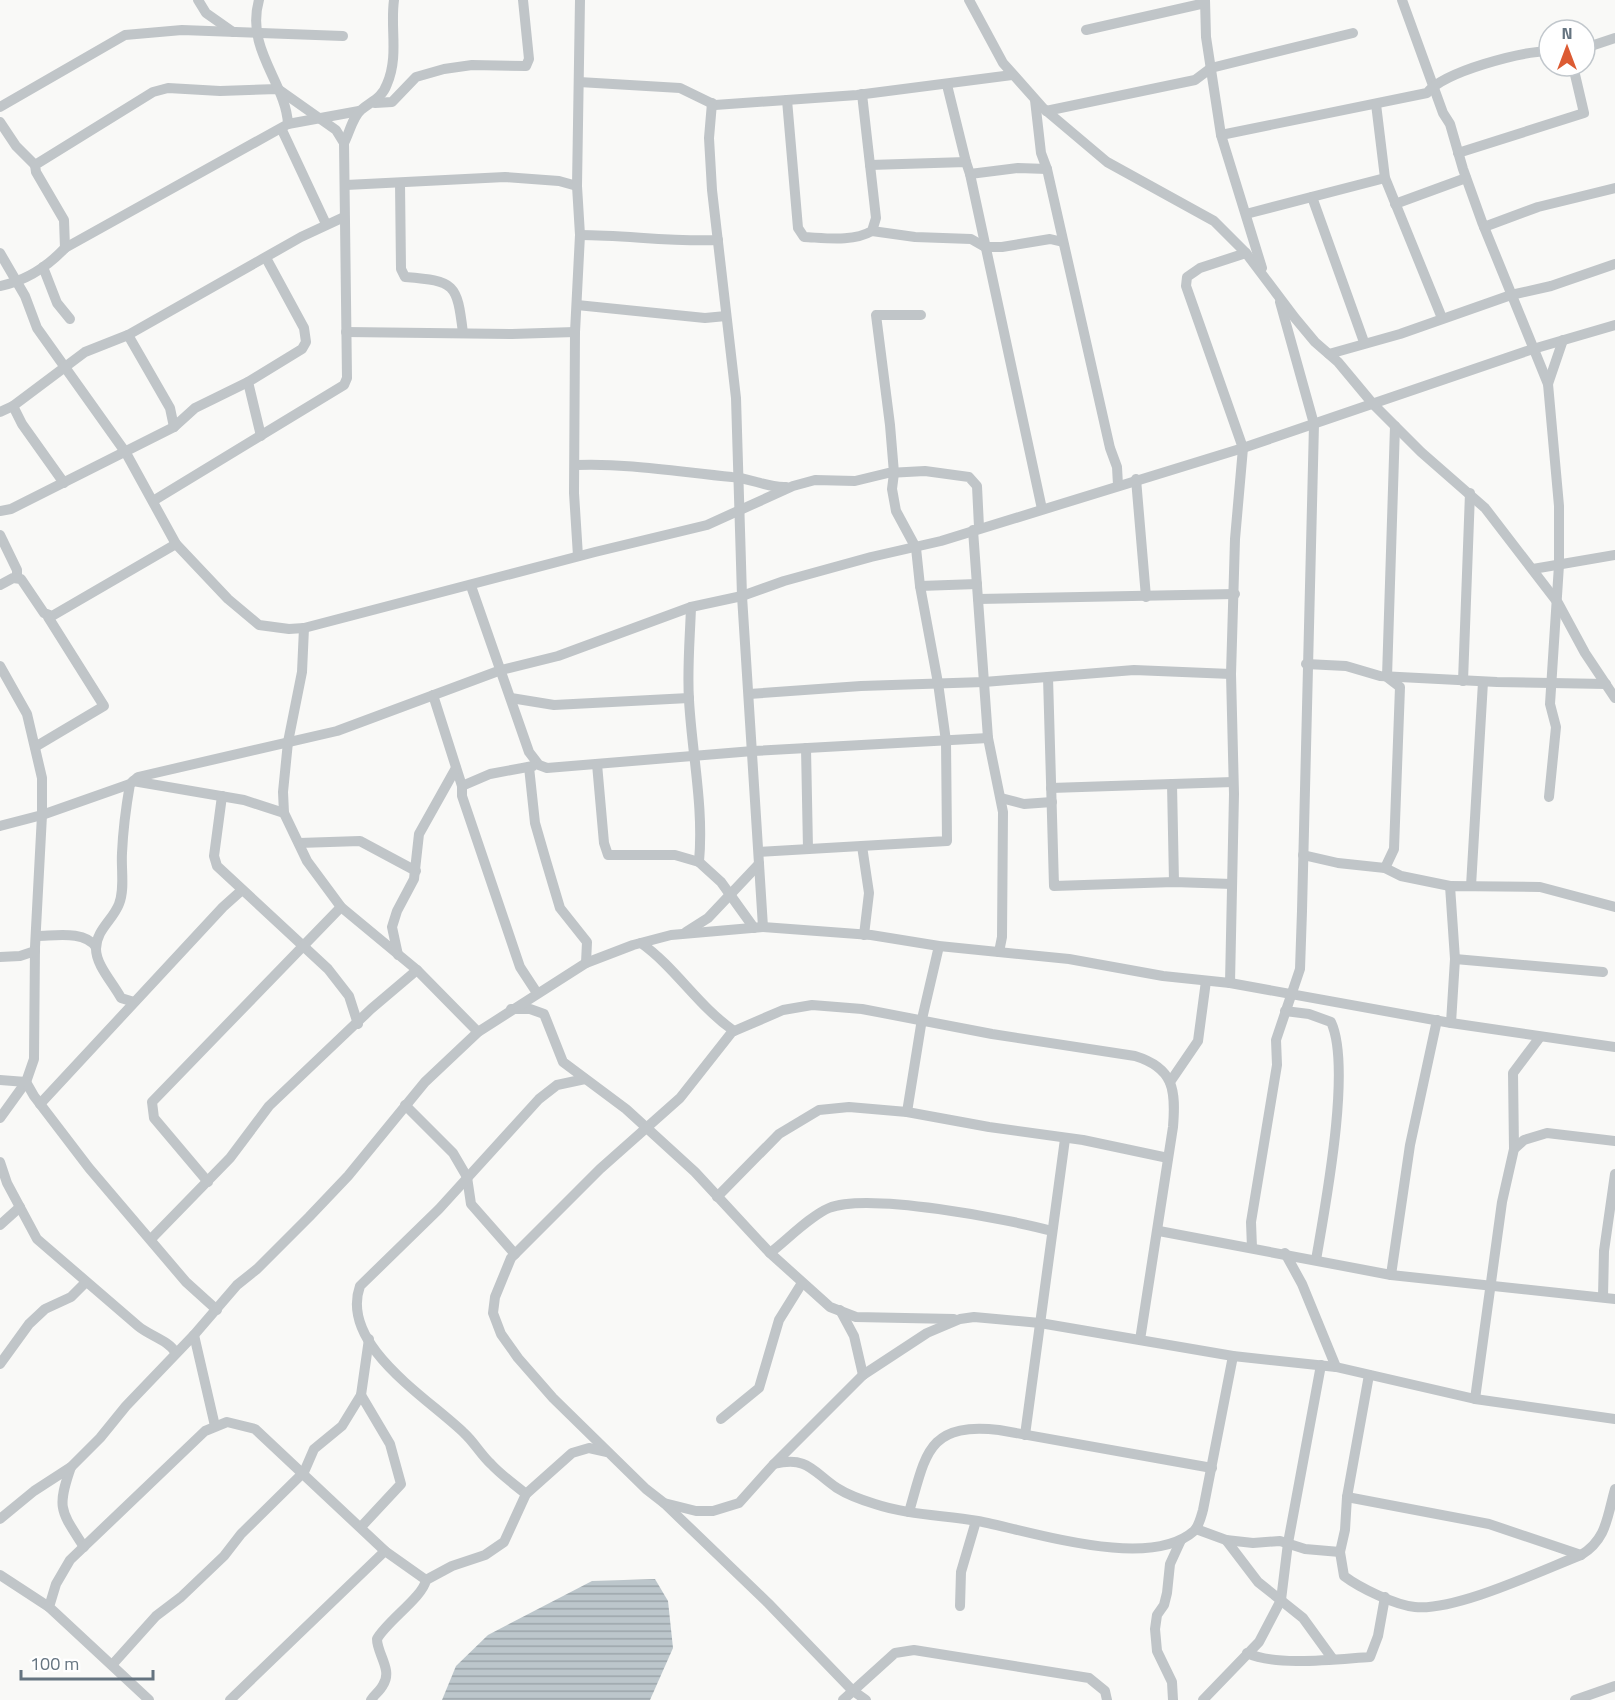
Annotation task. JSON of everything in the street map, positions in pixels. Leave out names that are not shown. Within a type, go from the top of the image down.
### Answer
[{"type":"street","points":[[198,0],[206,13],[232,32]]},
{"type":"street","points":[[259,0],[255,12],[264,62],[288,110],[285,127],[326,224]]},
{"type":"street","points":[[375,103],[387,84],[395,48],[392,12],[394,0]]},
{"type":"street","points":[[0,286],[17,282],[43,267],[65,249],[285,127],[359,111],[375,103],[392,102],[416,77],[444,69],[472,65],[526,66],[529,59],[523,0]]},
{"type":"street","points":[[578,556],[575,332],[580,235],[578,186],[580,0]]},
{"type":"street","points":[[969,0],[1012,75],[1046,111],[1107,162],[1214,221],[1263,272],[1279,298],[1373,404],[1421,453],[1470,493],[1558,603],[1574,635],[1615,698]]},
{"type":"street","points":[[1402,0],[1443,114],[1450,124],[1484,227],[1548,384],[1559,506],[1558,603],[1550,704],[1556,727],[1549,797]]},
{"type":"street","points":[[1086,30],[1205,1],[1211,68],[1221,135],[1263,272]]},
{"type":"street","points":[[0,107],[133,32],[232,32],[259,35],[343,36]]},
{"type":"street","points":[[1046,111],[1196,80],[1211,68],[1353,33]]},
{"type":"street","points":[[1597,44],[1615,38]]},
{"type":"street","points":[[1221,135],[1427,93],[1433,85],[1473,67],[1537,54]]},
{"type":"street","points":[[579,82],[680,88],[712,103],[758,104],[947,86],[1012,75]]},
{"type":"street","points":[[1458,153],[1584,113],[1576,78]]},
{"type":"street","points":[[947,86],[970,174],[1042,509]]},
{"type":"street","points":[[35,165],[160,90],[278,89],[336,130],[344,143]]},
{"type":"street","points":[[862,94],[876,218],[872,231]]},
{"type":"street","points":[[787,100],[798,228],[804,237],[832,239],[865,235],[872,231],[915,237],[971,239],[985,247],[1002,248],[1050,239],[1063,242]]},
{"type":"street","points":[[1035,100],[1041,153],[1047,169],[1110,448],[1117,467],[1118,485]]},
{"type":"street","points":[[712,103],[709,138],[736,398],[742,596],[759,852],[759,927]]},
{"type":"street","points":[[1376,104],[1384,178],[1442,318]]},
{"type":"street","points":[[153,501],[344,385],[347,378],[344,143],[359,111]]},
{"type":"street","points":[[0,122],[16,146],[35,165],[36,172],[64,220],[65,249]]},
{"type":"street","points":[[870,165],[966,162]]},
{"type":"street","points":[[970,174],[1018,168],[1047,169]]},
{"type":"street","points":[[346,185],[505,177],[559,181],[578,186]]},
{"type":"street","points":[[1246,214],[1384,178]]},
{"type":"street","points":[[1395,204],[1466,178]]},
{"type":"street","points":[[400,183],[399,260],[405,277],[435,279],[453,287],[458,297],[463,333]]},
{"type":"street","points":[[1484,227],[1538,207],[1615,188]]},
{"type":"street","points":[[1312,197],[1364,342]]},
{"type":"street","points":[[0,412],[13,406],[85,352],[128,335],[326,224],[344,217]]},
{"type":"street","points":[[580,235],[628,235],[675,242],[718,240]]},
{"type":"street","points":[[0,253],[17,282],[37,328],[126,453],[176,544],[228,599],[259,625],[289,630],[304,628],[471,586],[578,556],[707,525],[738,513],[793,486],[815,480],[855,481],[894,473],[925,471],[973,480],[977,486],[977,584],[988,738],[1003,812],[999,952]]},
{"type":"street","points":[[1230,983],[1233,782],[1231,674],[1235,539],[1243,448],[1186,286],[1187,277],[1200,268],[1246,253]]},
{"type":"street","points":[[0,511],[11,509],[126,453],[174,427],[195,408],[248,382],[302,350],[306,342],[304,328],[266,258]]},
{"type":"street","points":[[1329,354],[1364,342],[1400,334],[1511,295],[1551,286],[1615,264]]},
{"type":"street","points":[[43,267],[57,303],[70,319]]},
{"type":"street","points":[[1252,1248],[1251,1222],[1277,1065],[1276,1040],[1300,969],[1306,664],[1314,424],[1279,298]]},
{"type":"street","points":[[577,305],[705,318],[726,316]]},
{"type":"street","points":[[759,852],[947,841],[946,741],[939,683],[920,586],[916,548],[896,511],[892,489],[894,473],[876,315],[921,315]]},
{"type":"street","points":[[0,826],[42,815],[132,782],[138,777],[337,731],[501,670],[558,656],[691,607],[742,596],[784,581],[916,548],[1243,448],[1533,349],[1615,325]]},
{"type":"street","points":[[346,332],[575,332]]},
{"type":"street","points":[[128,335],[170,408],[174,427]]},
{"type":"street","points":[[1548,384],[1563,340]]},
{"type":"street","points":[[248,382],[261,436]]},
{"type":"street","points":[[13,406],[22,424],[64,483]]},
{"type":"street","points":[[1387,676],[1395,426]]},
{"type":"street","points":[[576,465],[616,463],[738,478],[771,487],[793,486]]},
{"type":"street","points":[[1136,479],[1146,597]]},
{"type":"street","points":[[1463,681],[1470,493]]},
{"type":"street","points":[[0,535],[17,570],[17,578]]},
{"type":"street","points":[[48,616],[176,544]]},
{"type":"street","points":[[1533,569],[1615,555]]},
{"type":"street","points":[[0,585],[17,578],[23,581],[48,616],[104,706],[35,747]]},
{"type":"street","points":[[920,586],[977,584]]},
{"type":"street","points":[[471,586],[534,766],[535,823],[543,851],[561,908],[586,942],[586,963]]},
{"type":"street","points":[[978,599],[1235,594]]},
{"type":"street","points":[[691,607],[689,698],[701,837],[699,862]]},
{"type":"street","points":[[304,628],[302,672],[288,742],[283,792],[284,813],[319,881],[341,907],[417,970],[478,1032]]},
{"type":"street","points":[[1306,664],[1346,666],[1387,676],[1483,682],[1606,684]]},
{"type":"street","points":[[0,666],[27,714],[42,778],[35,951],[34,1059],[26,1082],[0,1118]]},
{"type":"street","points":[[749,694],[861,686],[984,682],[1134,670],[1231,674]]},
{"type":"street","points":[[1385,868],[1394,849],[1400,687],[1387,676]]},
{"type":"street","points":[[1048,677],[1054,886],[1174,882],[1232,884]]},
{"type":"street","points":[[1471,886],[1483,682]]},
{"type":"street","points":[[433,695],[462,786],[462,796],[520,967],[537,993]]},
{"type":"street","points":[[511,698],[554,705],[689,698]]},
{"type":"street","points":[[462,786],[490,774],[534,766],[547,768],[694,755],[988,738]]},
{"type":"street","points":[[806,748],[808,849]]},
{"type":"street","points":[[597,764],[604,843],[608,855],[675,855],[699,862],[759,927]]},
{"type":"street","points":[[398,955],[393,934],[394,919],[416,871],[419,834],[456,768]]},
{"type":"street","points":[[132,782],[222,796],[284,813]]},
{"type":"street","points":[[96,947],[100,933],[115,913],[121,899],[123,834],[132,782]]},
{"type":"street","points":[[1051,788],[1233,782]]},
{"type":"street","points":[[1173,784],[1174,882]]},
{"type":"street","points":[[222,796],[215,862],[328,969],[349,996],[358,1024]]},
{"type":"street","points":[[1001,798],[1024,804],[1052,802]]},
{"type":"street","points":[[299,843],[360,841],[416,871]]},
{"type":"street","points":[[862,846],[868,893],[864,935]]},
{"type":"street","points":[[1302,855],[1338,863],[1385,868],[1401,876],[1450,886],[1540,887],[1615,906]]},
{"type":"street","points":[[684,934],[708,918],[759,864]]},
{"type":"street","points":[[1450,886],[1455,959],[1451,1023]]},
{"type":"street","points":[[40,1104],[232,897],[242,890]]},
{"type":"street","points":[[207,1182],[154,1118],[152,1102],[246,1002],[341,907]]},
{"type":"street","points":[[0,1520],[34,1491],[71,1467],[217,1310],[237,1285],[257,1269],[348,1176],[405,1105],[478,1032],[510,1009],[586,963],[641,943],[684,934],[759,927],[864,935],[939,946],[1069,959],[1230,983],[1451,1023],[1615,1047]]},
{"type":"street","points":[[36,936],[76,936],[92,942],[96,947],[100,965],[113,981],[121,998],[134,1002]]},
{"type":"street","points":[[641,943],[661,957],[712,1016],[734,1031]]},
{"type":"street","points":[[907,1112],[922,1019],[939,946]]},
{"type":"street","points":[[0,957],[20,956],[35,951]]},
{"type":"street","points":[[1455,959],[1603,972]]},
{"type":"street","points":[[152,1238],[230,1158],[269,1106],[358,1024],[371,1009],[417,970]]},
{"type":"street","points":[[1170,1082],[1198,1041],[1206,981]]},
{"type":"street","points":[[866,1700],[852,1690],[768,1603],[553,1398],[518,1358],[496,1327],[493,1313],[503,1273],[515,1254],[600,1169],[680,1098],[734,1031],[783,1010],[812,1005],[862,1009],[992,1034],[1135,1056],[1157,1065],[1166,1072],[1170,1082],[1174,1111],[1159,1231],[1140,1340]]},
{"type":"street","points":[[510,1009],[530,1009],[544,1014],[562,1062],[626,1108],[645,1129],[695,1172],[770,1253],[802,1283],[830,1307],[856,1317],[960,1319],[974,1317],[1040,1323],[1233,1356],[1336,1367],[1475,1399],[1615,1419]]},
{"type":"street","points":[[1286,1011],[1309,1014],[1331,1022],[1338,1045],[1333,1139],[1316,1260]]},
{"type":"street","points":[[1391,1275],[1410,1145],[1437,1020]]},
{"type":"street","points":[[1475,1399],[1503,1202],[1514,1149],[1513,1073],[1540,1037]]},
{"type":"street","points":[[526,1494],[490,1464],[465,1433],[402,1380],[360,1326],[355,1300],[360,1286],[439,1209],[539,1099],[556,1085],[585,1079]]},
{"type":"street","points":[[0,1080],[26,1082]]},
{"type":"street","points":[[26,1082],[83,1161],[152,1238],[186,1282],[217,1310]]},
{"type":"street","points":[[405,1105],[453,1153],[467,1177],[471,1204],[515,1254]]},
{"type":"street","points":[[717,1197],[779,1134],[819,1110],[849,1107],[907,1112],[1094,1142],[1168,1158]]},
{"type":"street","points":[[1514,1149],[1524,1140],[1547,1133],[1615,1141]]},
{"type":"street","points":[[1025,1435],[1065,1139]]},
{"type":"street","points":[[0,1162],[6,1183],[29,1229],[37,1239],[150,1335],[171,1345],[176,1353]]},
{"type":"street","points":[[1603,1298],[1604,1251],[1615,1174]]},
{"type":"street","points":[[770,1253],[828,1209],[848,1203],[870,1202],[926,1209],[1018,1222],[1052,1231]]},
{"type":"street","points":[[0,1225],[20,1207]]},
{"type":"street","points":[[1159,1231],[1285,1253],[1391,1275],[1615,1299]]},
{"type":"street","points":[[1285,1253],[1306,1293],[1336,1367]]},
{"type":"street","points":[[0,1364],[29,1324],[45,1309],[70,1297],[86,1282]]},
{"type":"street","points":[[722,1419],[759,1388],[779,1320],[802,1283]]},
{"type":"street","points":[[840,1310],[854,1336],[863,1375]]},
{"type":"street","points":[[664,1503],[696,1511],[728,1508],[739,1503],[773,1465],[863,1375],[927,1333],[960,1319]]},
{"type":"street","points":[[194,1335],[215,1426]]},
{"type":"street","points":[[112,1665],[156,1616],[181,1597],[224,1556],[241,1534],[304,1472],[314,1449],[342,1426],[361,1395],[369,1339]]},
{"type":"street","points":[[773,1465],[801,1461],[815,1468],[836,1487],[850,1495],[909,1512],[976,1521],[1032,1534],[1121,1549],[1154,1547],[1181,1540],[1196,1529],[1203,1510],[1212,1468],[1233,1356]]},
{"type":"street","points":[[1203,1700],[1259,1642],[1281,1600],[1288,1543],[1321,1365]]},
{"type":"street","points":[[1369,1375],[1347,1497],[1345,1530],[1340,1552],[1344,1576],[1361,1589],[1413,1607],[1446,1606],[1581,1555],[1596,1546],[1603,1534],[1615,1489]]},
{"type":"street","points":[[361,1395],[390,1444],[401,1484],[361,1527]]},
{"type":"street","points":[[49,1607],[56,1584],[70,1560],[188,1445],[215,1426],[237,1423],[255,1429],[304,1472],[385,1551],[426,1580]]},
{"type":"street","points":[[909,1512],[923,1465],[941,1437],[956,1430],[975,1427],[1212,1468]]},
{"type":"street","points":[[371,1700],[385,1684],[386,1678],[386,1665],[378,1648],[377,1639],[407,1603],[423,1590],[426,1580],[452,1566],[485,1555],[497,1548],[509,1534],[526,1494],[572,1453],[581,1449],[599,1449],[610,1453]]},
{"type":"street","points":[[71,1467],[61,1494],[60,1507],[84,1547]]},
{"type":"street","points":[[1347,1497],[1489,1524],[1581,1555]]},
{"type":"street","points":[[960,1606],[962,1572],[976,1521]]},
{"type":"street","points":[[1196,1529],[1226,1540],[1288,1543],[1305,1549],[1340,1552]]},
{"type":"street","points":[[1173,1700],[1173,1682],[1157,1651],[1155,1629],[1157,1615],[1164,1605],[1167,1593],[1170,1564],[1181,1540]]},
{"type":"street","points":[[1226,1540],[1246,1569],[1303,1618],[1332,1658]]},
{"type":"street","points":[[230,1700],[385,1551]]},
{"type":"street","points":[[0,1575],[49,1607],[147,1699]]},
{"type":"street","points":[[1247,1653],[1260,1659],[1303,1661],[1370,1657],[1378,1636],[1385,1597]]},
{"type":"street","points":[[843,1700],[895,1653],[915,1650],[1089,1678],[1106,1690],[1107,1700]]},
{"type":"street","points":[[1575,1700],[1615,1686]]},
{"type":"shaded area","points":[[655,1579],[668,1601],[673,1648],[650,1700],[442,1700],[456,1666],[488,1635],[592,1581]]}]
